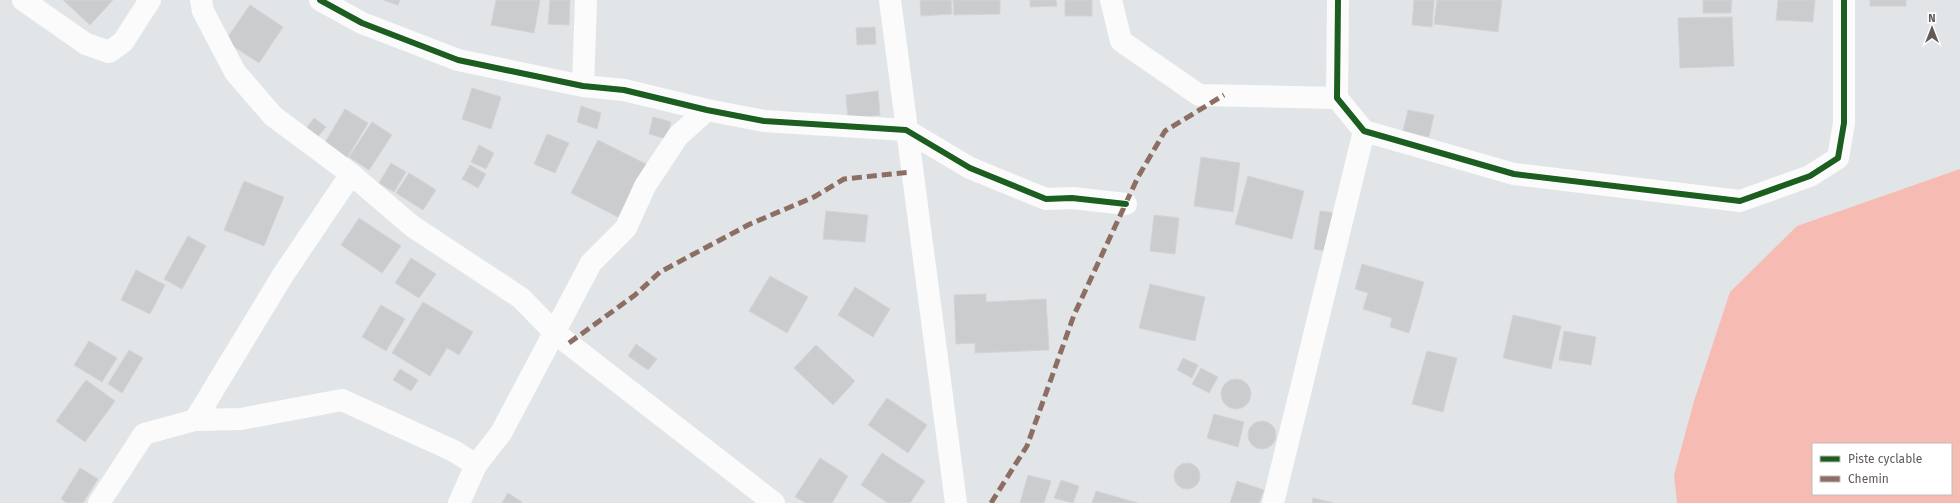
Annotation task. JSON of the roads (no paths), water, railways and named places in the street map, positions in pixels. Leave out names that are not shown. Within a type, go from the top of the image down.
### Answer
[{"type":"street","points":[[23,0],[86,44],[109,52],[123,42],[150,0]]},
{"type":"street","points":[[201,0],[203,11],[235,72],[273,116],[351,174],[412,226],[521,298],[555,333],[774,503]]},
{"type":"street","points":[[320,0],[362,23],[458,60],[583,86],[624,90],[707,110],[764,121],[906,130],[970,168],[1046,199],[1072,198],[1126,204]]},
{"type":"street","points":[[583,86],[586,0]]},
{"type":"street","points":[[890,0],[956,503]]},
{"type":"street","points":[[1111,0],[1121,41],[1199,95],[1337,98]]},
{"type":"street","points":[[1338,0],[1337,98],[1364,131],[1514,174],[1740,201],[1810,176],[1838,158],[1844,123],[1844,0]]},
{"type":"street","points":[[459,503],[476,465],[501,433],[591,263],[626,228],[645,186],[678,136],[707,110]]},
{"type":"street","points":[[1273,503],[1364,131]]},
{"type":"street","points":[[195,420],[283,275],[351,174]]},
{"type":"street","points":[[99,503],[144,434],[195,420],[240,419],[342,400],[454,451],[476,465]]}]
